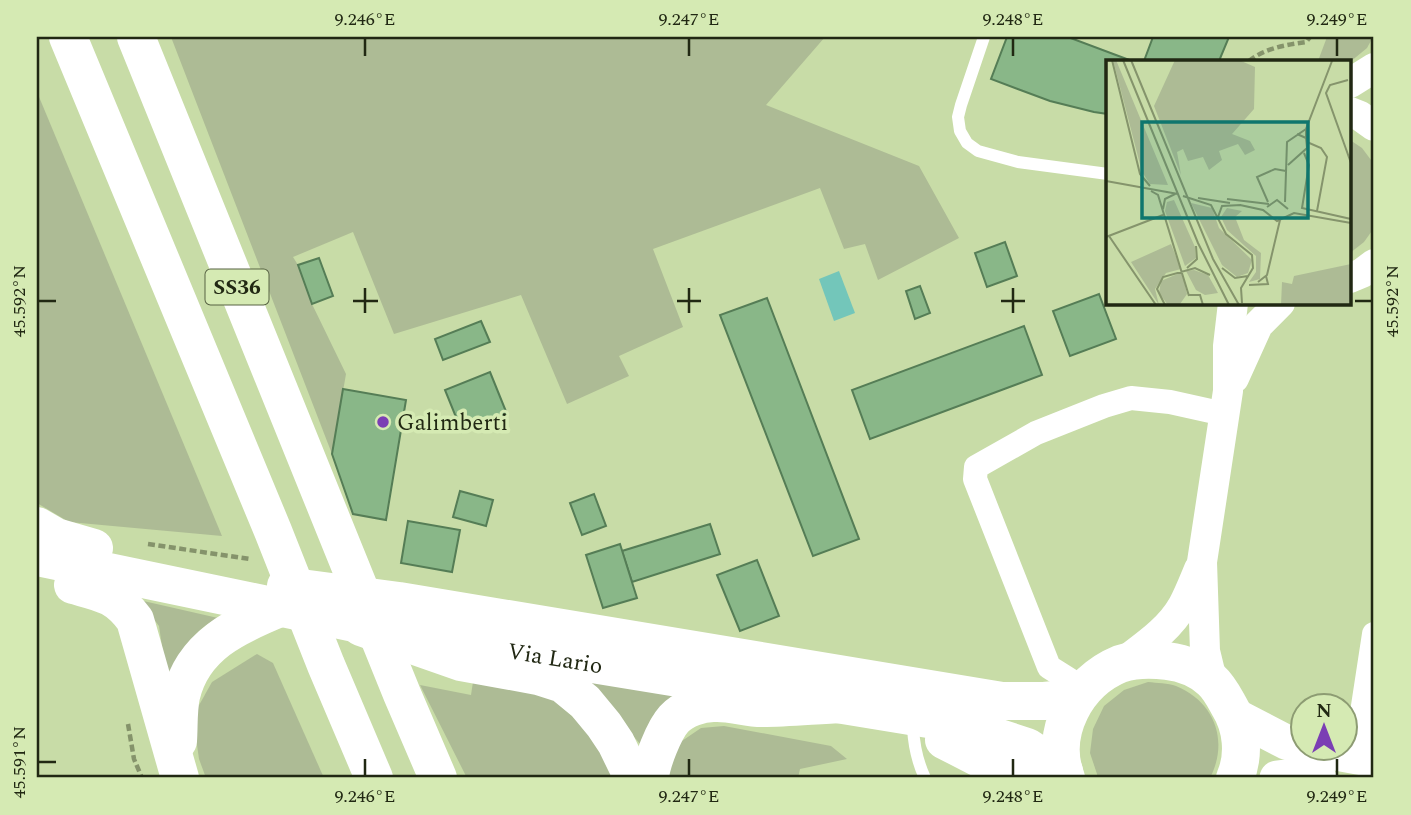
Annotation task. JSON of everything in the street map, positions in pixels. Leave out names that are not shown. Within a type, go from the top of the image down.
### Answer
[{"type":"main road","name":"SS36","points":[[68,37],[374,778]]},
{"type":"main road","name":"SS36","points":[[136,37],[438,778]]},
{"type":"main road","name":"Via Lario","points":[[38,554],[412,603],[1002,701],[1044,701],[1080,693]]},
{"type":"main road","name":"Via Lario","points":[[38,554],[397,632],[953,723],[1027,747],[1065,775]]},
{"type":"main road","points":[[38,554],[116,598],[135,620],[178,771]]},
{"type":"main road","points":[[178,771],[181,697],[195,665],[223,635],[280,608]]},
{"type":"main road","points":[[346,622],[461,662],[538,676],[562,684],[585,702],[604,725],[633,778]]},
{"type":"main road","points":[[1065,775],[1061,746],[1065,721],[1080,693],[1101,674],[1122,663],[1149,659],[1176,662],[1197,670],[1212,680],[1234,715],[1240,734],[1241,754],[1236,778]]},
{"type":"main road","points":[[650,778],[661,743],[674,719],[684,711],[714,703],[757,708],[843,704],[956,745],[1018,778]]},
{"type":"main road","points":[[1234,715],[1288,743]]},
{"type":"main road","points":[[1277,778],[1319,778]]},
{"type":"street","points":[[1352,82],[1374,68]]},
{"type":"street","points":[[1352,113],[1374,126]]},
{"type":"street","points":[[1352,277],[1374,265]]},
{"type":"street","points":[[1374,265],[1374,279]]},
{"type":"street","points":[[1212,680],[1205,651],[1202,562],[1226,402],[1233,304]]},
{"type":"street","points":[[1226,402],[1258,324],[1279,304]]},
{"type":"street","points":[[1080,693],[1049,667],[975,479],[976,467],[1036,433],[1131,398],[1170,402],[1226,402]]},
{"type":"street","points":[[1122,663],[1172,621],[1183,606],[1202,562]]},
{"type":"street","points":[[1369,743],[1374,634]]},
{"type":"lane","points":[[984,37],[958,117],[967,143],[978,151],[1018,162],[1106,174]]},
{"type":"lane","points":[[913,728],[914,749],[925,778]]},
{"type":"path","points":[[1250,60],[1260,53],[1306,42],[1310,37]]},
{"type":"path","points":[[128,723],[134,758],[142,778]]},
{"type":"green space","points":[[171,37],[825,37],[766,105],[919,166],[959,238],[878,280],[865,244],[844,249],[820,188],[653,249],[683,327],[619,356],[629,376],[567,404],[521,295],[394,334],[353,232],[293,257],[346,374],[332,454]]},
{"type":"green space","points":[[1327,37],[1373,37],[1367,48],[1352,60],[1318,60]]},
{"type":"green space","points":[[37,92],[222,536],[69,522],[37,503]]},
{"type":"green space","points":[[1352,141],[1362,148],[1374,164],[1374,228],[1364,242],[1352,251]]},
{"type":"green space","points":[[139,600],[218,618],[193,637],[167,681],[159,626]]},
{"type":"green space","points":[[257,654],[273,663],[324,778],[206,778],[199,759],[195,731],[198,707],[212,682]]},
{"type":"green space","points":[[474,675],[545,692],[592,734],[613,778],[467,778],[420,685],[471,695]]},
{"type":"green space","points":[[584,681],[676,695],[652,717],[643,747]]},
{"type":"green space","points":[[1148,682],[1176,686],[1189,693],[1209,712],[1218,737],[1216,764],[1210,778],[1098,777],[1090,753],[1093,729],[1104,706],[1124,690]]},
{"type":"green space","points":[[724,726],[831,746],[847,759],[800,769],[798,778],[669,778],[669,765],[679,743],[701,728]]},
{"type":"water","points":[[839,271],[855,313],[834,321],[819,279]]},
{"type":"building","points":[[1007,37],[1068,37],[1129,60],[1106,60],[1106,114],[1050,101],[991,79]]},
{"type":"building","points":[[1153,37],[1229,37],[1219,60],[1144,60]]},
{"type":"building","points":[[1005,242],[1017,276],[987,287],[975,253]]},
{"type":"building","points":[[319,258],[333,296],[312,304],[298,265]]},
{"type":"building","points":[[920,286],[930,313],[915,319],[906,291]]},
{"type":"building","points":[[1099,294],[1116,339],[1070,356],[1053,311]]},
{"type":"building","points":[[767,298],[859,539],[813,556],[720,315]]},
{"type":"building","points":[[481,321],[490,342],[443,360],[435,339]]},
{"type":"building","points":[[1024,326],[1042,375],[870,439],[852,390]]},
{"type":"building","points":[[490,372],[507,414],[462,432],[445,390]]},
{"type":"building","points":[[343,389],[406,400],[386,520],[353,514],[332,454]]},
{"type":"building","points":[[460,491],[493,500],[486,526],[453,517]]},
{"type":"building","points":[[594,494],[606,526],[582,535],[570,503]]},
{"type":"building","points":[[408,521],[460,530],[452,572],[401,563]]},
{"type":"building","points":[[710,524],[720,554],[632,582],[622,551]]},
{"type":"building","points":[[620,544],[637,598],[603,608],[586,555]]},
{"type":"building","points":[[757,560],[779,616],[740,631],[717,575]]},
{"type":"place","name":"Galimberti","points":[[383,422]]}]
